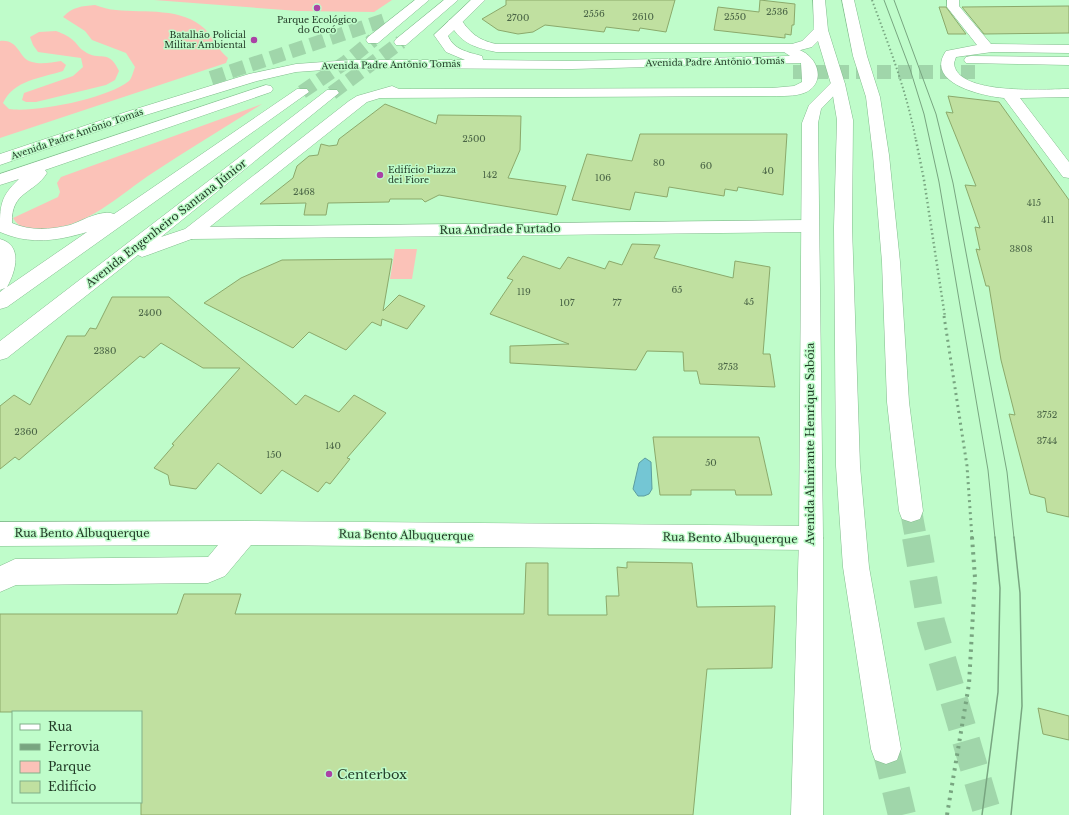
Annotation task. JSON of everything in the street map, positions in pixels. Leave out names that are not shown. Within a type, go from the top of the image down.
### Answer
[{"type":"main road","points":[[401,42],[452,0]]},
{"type":"main road","points":[[479,0],[455,21],[441,36],[444,44],[450,50],[466,57],[501,65]]},
{"type":"main road","points":[[819,0],[821,30],[838,84],[845,120],[843,227],[848,466],[856,567],[886,749]]},
{"type":"main road","points":[[848,0],[860,56],[873,97],[881,155],[892,262],[898,402],[911,511]]},
{"type":"main road","points":[[953,0],[954,7],[988,49]]},
{"type":"main road","points":[[388,19],[418,4]]},
{"type":"main road","points":[[373,40],[418,4]]},
{"type":"main road","points":[[455,21],[462,33],[470,40],[482,46],[496,48],[793,48],[807,44],[821,30]]},
{"type":"main road","points":[[376,82],[598,92],[772,92],[800,89],[808,84],[810,80],[808,63],[805,58],[800,54],[779,48]]},
{"type":"main road","points":[[1069,48],[988,49],[960,51],[951,54],[946,63],[947,69],[964,84],[978,89],[1007,92],[1069,93]]},
{"type":"main road","points":[[971,60],[1069,61]]},
{"type":"main road","name":"Avenida Padre Antônio Tomás","points":[[0,160],[254,77],[296,68],[351,64],[795,66],[507,79]]},
{"type":"main road","points":[[982,72],[1069,74]]},
{"type":"main road","points":[[131,116],[174,93],[211,78]]},
{"type":"main road","name":"Avenida Padre Antônio Tomás","points":[[0,180],[253,92],[310,79],[346,78]]},
{"type":"main road","name":"Avenida Padre Antônio Tomás","points":[[376,82],[399,78]]},
{"type":"main road","points":[[376,82],[406,85],[432,80]]},
{"type":"main road","points":[[482,80],[598,92]]},
{"type":"main road","points":[[127,255],[191,233],[362,99],[376,82]]},
{"type":"main road","points":[[772,92],[797,96],[805,99],[814,108],[838,84]]},
{"type":"main road","points":[[0,302],[302,92]]},
{"type":"main road","points":[[1007,92],[1069,173]]},
{"type":"main road","name":"Avenida Engenheiro Santana Júnior","points":[[0,352],[127,255],[211,187],[332,93]]},
{"type":"main road","name":"Avenida Almirante Henrique Sabóia","points":[[807,815],[811,538],[809,226],[810,123],[814,108]]},
{"type":"main road","points":[[55,162],[12,194],[4,203],[0,214],[3,226],[24,236],[44,236],[69,232],[114,215],[176,180]]},
{"type":"main road","name":"Rua Andrade Furtado","points":[[191,233],[809,226]]},
{"type":"main road","points":[[0,245],[7,256],[7,269],[0,283]]},
{"type":"main road","points":[[0,579],[15,572],[208,570],[216,567],[245,533]]},
{"type":"main road","name":"Rua Bento Albuquerque","points":[[0,534],[245,533],[811,538]]},
{"type":"green space","name":"Parque Ecológico do Cocó","points":[[154,0],[392,0],[374,12],[298,11]]},
{"type":"green space","points":[[95,5],[113,10],[163,12],[185,17],[196,22],[208,32],[221,51],[228,58],[226,63],[0,138],[0,41],[7,41],[11,43],[27,60],[32,62],[43,63],[61,61],[66,65],[63,71],[37,78],[14,89],[3,103],[9,109],[36,109],[71,103],[105,93],[130,80],[135,67],[126,53],[92,40],[85,31],[63,17],[70,11],[78,8]]},
{"type":"green space","points":[[56,31],[71,38],[81,49],[90,54],[111,59],[119,71],[115,80],[106,85],[36,102],[26,102],[22,100],[24,93],[73,76],[83,67],[81,58],[38,52],[30,37],[39,32]]},
{"type":"green space","points":[[262,104],[167,163],[114,201],[86,218],[72,224],[56,228],[39,229],[21,226],[13,218],[58,197],[60,192],[57,183],[61,177]]},
{"type":"green space","points":[[395,249],[417,249],[412,279],[390,279]]},
{"type":"water","points":[[645,458],[651,462],[652,489],[649,494],[638,496],[633,489],[639,463]]},
{"type":"building","points":[[506,0],[675,0],[666,32],[640,28],[639,31],[606,27],[604,32],[545,25],[533,32],[518,34],[498,30],[482,19],[506,5]]},
{"type":"building","points":[[760,0],[795,4],[794,25],[792,25],[791,35],[785,34],[785,38],[714,30],[718,7],[759,12]]},
{"type":"building","points":[[1069,6],[1069,33],[984,34],[962,7]]},
{"type":"building","points":[[939,7],[946,7],[966,34],[948,34]]},
{"type":"building","points":[[948,96],[999,102],[1069,200],[1069,517],[1047,512],[1045,498],[1030,494],[1009,414],[1015,415],[1001,360],[989,286],[986,286],[976,249],[980,250],[975,227],[980,228],[965,185],[976,186],[946,112],[953,113]]},
{"type":"building","points":[[385,104],[436,124],[438,115],[521,116],[520,150],[508,178],[566,186],[557,215],[439,195],[425,202],[422,199],[390,199],[389,202],[328,203],[326,215],[304,215],[306,203],[260,204],[293,178],[297,166],[309,156],[318,155],[321,144],[329,146],[337,145],[339,139]]},
{"type":"building","points":[[640,134],[787,134],[783,195],[738,187],[737,191],[725,189],[724,196],[669,187],[667,197],[635,192],[630,210],[572,200],[587,154],[632,161]]},
{"type":"building","points":[[632,244],[660,245],[654,258],[733,278],[735,261],[770,267],[763,354],[770,354],[775,387],[700,384],[697,371],[684,371],[683,352],[647,351],[636,370],[510,363],[510,346],[569,344],[490,314],[513,280],[507,278],[523,256],[560,269],[568,257],[605,269],[609,261],[622,265]]},
{"type":"building","points":[[392,259],[383,311],[399,295],[425,306],[407,329],[382,319],[381,326],[372,322],[346,350],[309,332],[293,348],[204,303],[241,278],[282,260]]},
{"type":"building","points":[[112,297],[169,297],[296,405],[305,395],[339,412],[354,395],[386,413],[347,458],[350,459],[330,484],[326,482],[318,492],[282,470],[261,494],[218,463],[196,489],[170,485],[168,475],[154,468],[174,445],[172,444],[240,368],[203,368],[161,343],[144,358],[140,356],[19,460],[15,457],[0,469],[0,406],[14,395],[30,405],[67,336],[85,336],[90,328],[96,329]]},
{"type":"building","points":[[653,437],[759,437],[772,495],[736,495],[735,490],[691,490],[691,495],[660,495]]},
{"type":"building","points":[[627,562],[692,563],[697,607],[775,606],[772,668],[707,669],[693,815],[141,815],[142,711],[0,712],[0,614],[177,614],[184,594],[241,594],[235,614],[524,614],[526,563],[548,563],[548,615],[607,615],[606,596],[619,596],[617,567],[627,568]]},
{"type":"building","points":[[1038,708],[1069,716],[1069,740],[1043,734]]},
{"type":"tunnel","points":[[211,78],[388,19]]},
{"type":"tunnel","points":[[302,92],[346,62],[373,40]]},
{"type":"tunnel","points":[[332,93],[401,42]]},
{"type":"tunnel","points":[[793,72],[982,72]]},
{"type":"tunnel","points":[[911,511],[916,538]]},
{"type":"tunnel","points":[[916,537],[931,622],[988,815]]},
{"type":"tunnel","points":[[886,749],[902,815]]},
{"type":"tram line","points":[[884,0],[910,69],[924,114],[939,182],[988,470],[995,538]]},
{"type":"tram line","points":[[894,0],[936,114],[953,183],[1007,472],[1014,538]]},
{"type":"tram line","points":[[982,815],[998,692],[1000,588],[995,537]]},
{"type":"tram line","points":[[1011,815],[1022,706],[1020,593],[1014,537]]},
{"type":"railway","points":[[872,0],[903,87],[916,141]]},
{"type":"railway","points":[[916,140],[924,180],[945,317]]},
{"type":"railway","points":[[944,316],[967,466],[972,538]]},
{"type":"railway","points":[[947,815],[969,684],[975,578],[972,537]]},
{"type":"place","name":"Parque Ecológico do Cocó","points":[[317,8]]},
{"type":"place","name":"Batalhão Policial Militar Ambiental","points":[[254,40]]},
{"type":"place","name":"Edifício Piazza dei Fiore","points":[[380,175]]},
{"type":"place","name":"Centerbox","points":[[329,774]]}]
